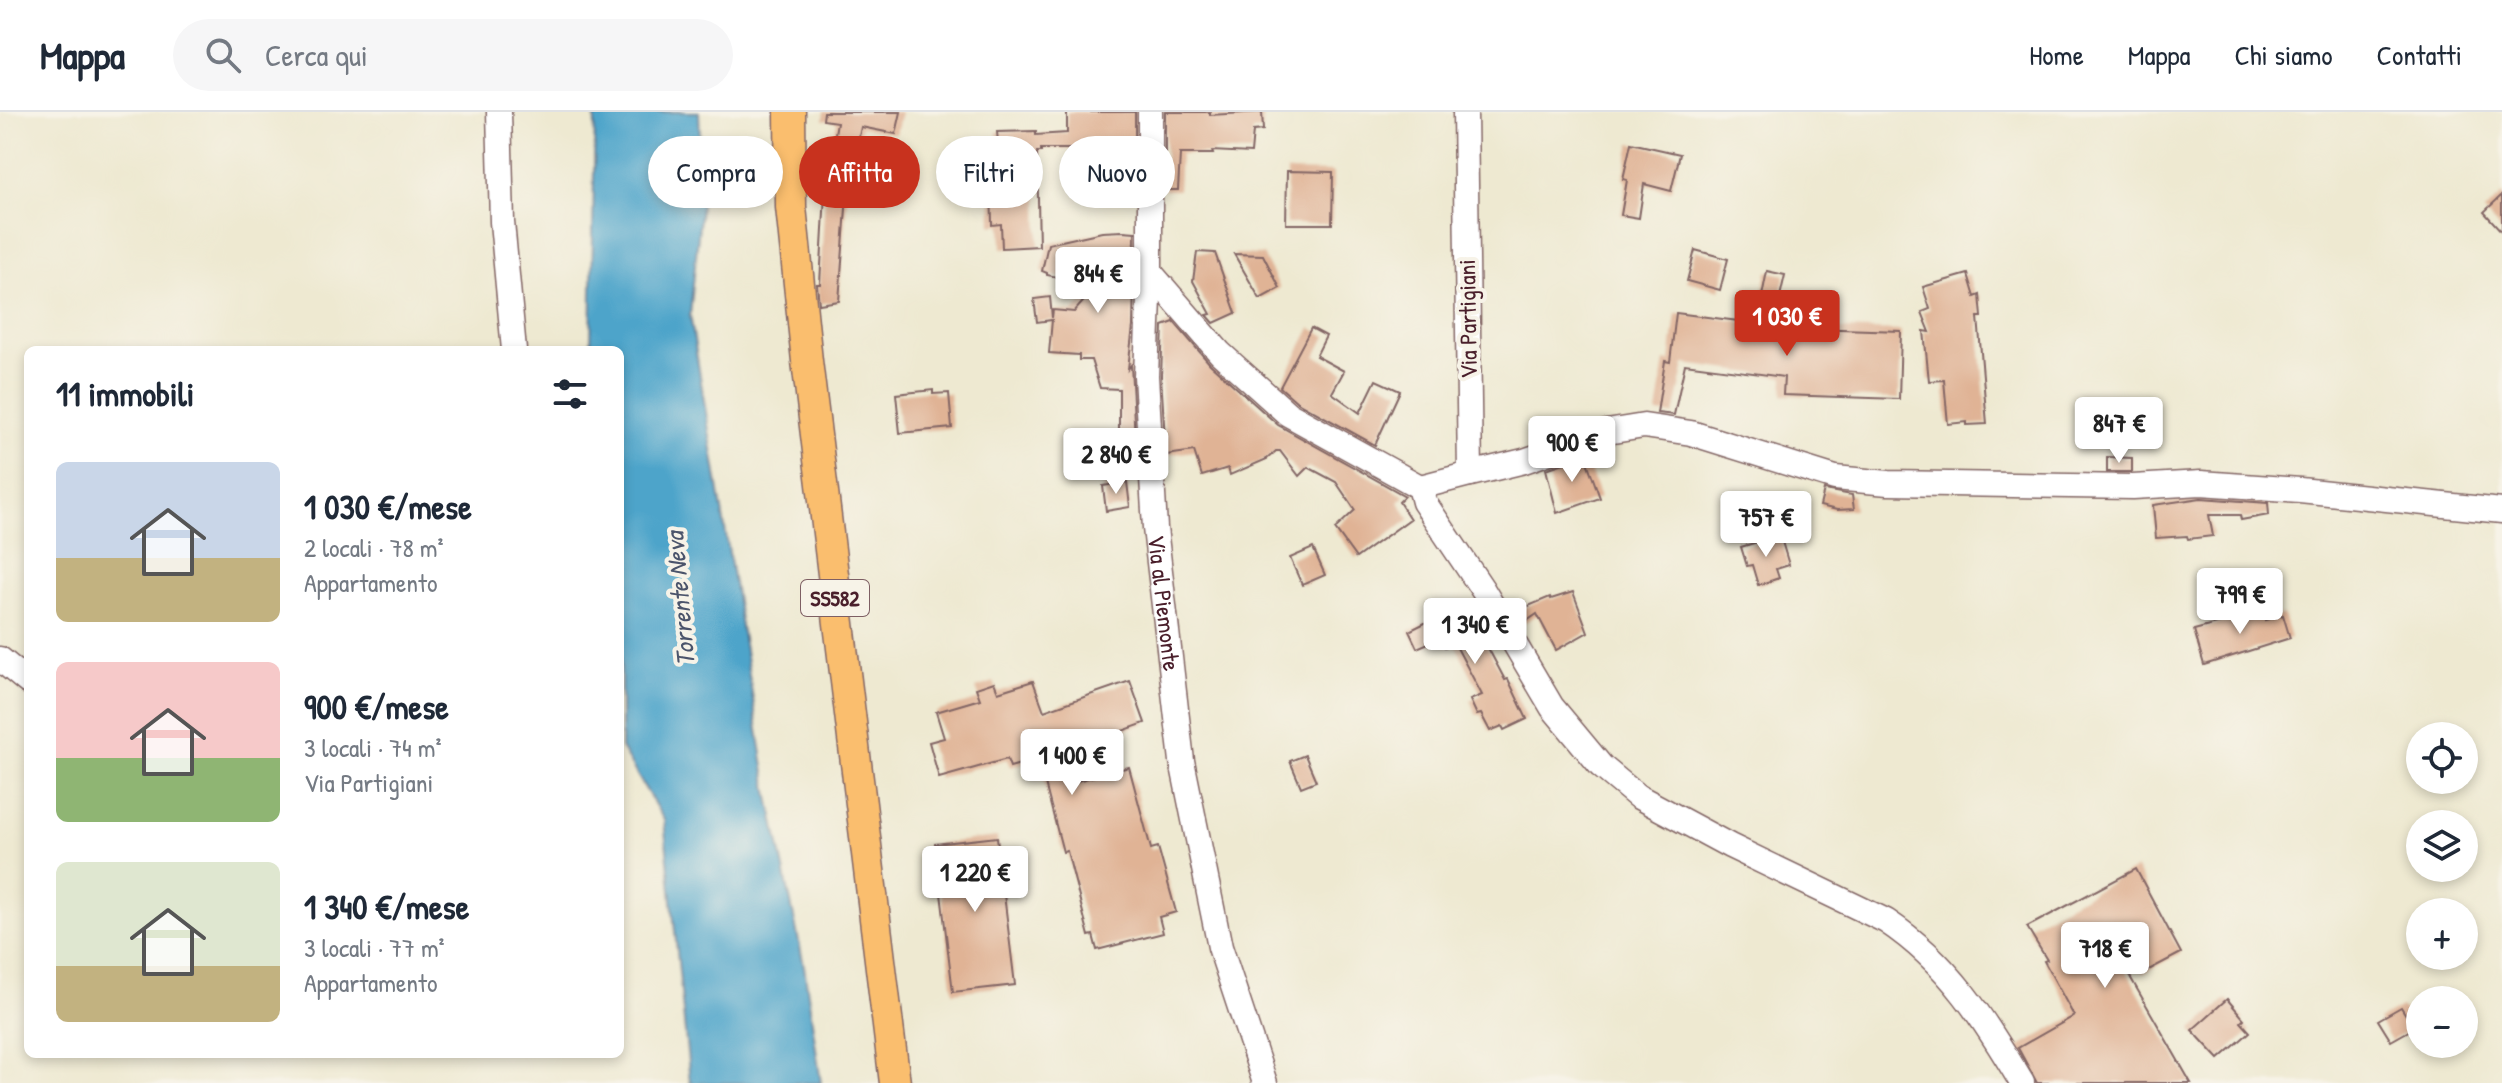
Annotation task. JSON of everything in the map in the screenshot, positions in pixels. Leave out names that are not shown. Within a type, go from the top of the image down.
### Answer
[{"type":"main road","name":"SS582","points":[[790,112],[791,207],[807,361],[895,1083]]},
{"type":"street","points":[[499,112],[502,222],[514,346]]},
{"type":"street","name":"Via al Piemonte","points":[[1150,112],[1150,272],[1146,376],[1155,528],[1182,761],[1220,947],[1265,1083]]},
{"type":"street","name":"Via Partigiani","points":[[1465,112],[1470,474]]},
{"type":"street","points":[[1150,272],[1220,353],[1288,414],[1420,487],[1524,461],[1607,432],[1644,426],[1691,433],[1835,478],[1888,483],[2133,487],[2201,483],[2502,511]]},
{"type":"street","points":[[1420,487],[1424,502],[1483,590],[1552,707],[1601,766],[1637,796],[1730,846],[1886,921],[1907,935],[1971,1000],[2022,1083]]},
{"type":"street","points":[[0,659],[24,679]]},
{"type":"water","name":"Torrente Neva","points":[[595,112],[699,112],[700,136],[648,136],[648,208],[701,208],[690,315],[769,797],[804,966],[821,1083],[690,1083],[664,820],[624,753],[624,346],[591,346]]},
{"type":"building","points":[[824,112],[901,112],[896,134],[861,127],[859,136],[835,136],[837,122],[823,120]]},
{"type":"building","points":[[1067,112],[1135,112],[1135,136],[1059,136],[1059,149],[1043,149],[1043,136],[997,136],[997,132],[1036,131],[1036,135],[1067,133]]},
{"type":"building","points":[[1165,112],[1210,112],[1210,115],[1262,112],[1263,130],[1253,131],[1251,153],[1212,151],[1213,154],[1180,154],[1178,190],[1175,190],[1175,136],[1165,136]]},
{"type":"building","points":[[1631,143],[1680,154],[1671,191],[1644,184],[1639,218],[1621,215],[1627,180],[1623,179]]},
{"type":"building","points":[[1287,171],[1333,172],[1332,224],[1286,224]]},
{"type":"building","points":[[2502,195],[2502,232],[2484,212]]},
{"type":"building","points":[[824,208],[846,208],[839,301],[819,304],[817,284],[820,284]]},
{"type":"building","points":[[992,208],[1038,208],[1039,246],[1002,248],[1001,224],[992,225]]},
{"type":"building","points":[[1102,232],[1135,232],[1133,326],[1128,369],[1131,365],[1135,440],[1132,440],[1132,450],[1106,451],[1105,437],[1119,435],[1119,389],[1100,388],[1091,360],[1079,360],[1079,355],[1049,353],[1052,320],[1037,322],[1034,299],[1050,297],[1052,318],[1053,310],[1074,312],[1098,285],[1047,275],[1042,271],[1048,244]]},
{"type":"building","points":[[1695,250],[1728,259],[1720,290],[1687,281]]},
{"type":"building","points":[[1197,252],[1215,253],[1236,313],[1214,323],[1207,315],[1211,314],[1193,281]]},
{"type":"building","points":[[1234,254],[1263,255],[1280,288],[1260,299]]},
{"type":"building","points":[[1767,271],[1785,275],[1778,305],[1761,301]]},
{"type":"building","points":[[1968,274],[1975,297],[1980,295],[1982,317],[1978,317],[1987,424],[1948,424],[1944,380],[1929,381],[1924,331],[1930,332],[1922,312],[1930,309],[1923,287]]},
{"type":"building","points":[[1676,313],[1808,330],[1901,331],[1899,399],[1783,395],[1784,377],[1685,364],[1674,415],[1657,413],[1665,361],[1670,362]]},
{"type":"building","points":[[1174,322],[1210,364],[1278,425],[1405,496],[1399,502],[1410,519],[1356,558],[1335,529],[1355,510],[1336,482],[1308,467],[1299,476],[1280,451],[1230,475],[1228,468],[1202,476],[1194,451],[1166,455],[1161,376],[1163,326]]},
{"type":"building","points":[[1311,328],[1326,336],[1316,356],[1344,371],[1332,393],[1360,413],[1376,380],[1400,391],[1375,445],[1297,402],[1280,387]]},
{"type":"building","points":[[933,390],[933,394],[949,393],[952,428],[900,433],[896,394]]},
{"type":"building","points":[[1585,456],[1600,498],[1557,513],[1546,469]]},
{"type":"building","points":[[2107,457],[2132,458],[2132,472],[2107,472]]},
{"type":"building","points":[[1127,482],[1130,507],[1106,511],[1103,486]]},
{"type":"building","points":[[1824,490],[1852,495],[1854,509],[1837,510],[1820,506]]},
{"type":"building","points":[[2201,498],[2268,503],[2269,515],[2241,520],[2240,515],[2209,515],[2213,536],[2156,538],[2153,505]]},
{"type":"building","points":[[1780,535],[1789,565],[1776,569],[1779,578],[1758,585],[1752,565],[1747,566],[1741,547]]},
{"type":"building","points":[[1313,548],[1325,575],[1302,585],[1290,558]]},
{"type":"building","points":[[1573,592],[1588,632],[1556,650],[1537,614],[1521,625],[1514,612],[1550,597]]},
{"type":"building","points":[[1457,602],[1471,630],[1477,627],[1505,680],[1508,679],[1527,719],[1504,730],[1502,726],[1490,731],[1481,714],[1477,715],[1470,700],[1482,695],[1454,642],[1445,647],[1440,638],[1417,648],[1409,631],[1431,620],[1429,616]]},
{"type":"building","points":[[2263,612],[2265,620],[2283,615],[2290,638],[2204,665],[2194,630]]},
{"type":"building","points":[[1033,681],[1044,711],[1130,681],[1145,723],[1063,752],[1073,782],[1129,767],[1151,849],[1158,847],[1176,912],[1159,917],[1163,933],[1097,950],[1093,935],[1089,936],[1067,851],[1063,852],[1039,761],[1010,767],[1007,759],[939,778],[929,742],[944,738],[936,712],[980,699],[976,688],[994,682],[998,692]]},
{"type":"building","points":[[1305,755],[1316,781],[1301,787],[1290,761]]},
{"type":"building","points":[[997,837],[1015,985],[953,992],[935,844]]},
{"type":"building","points":[[2136,869],[2181,953],[2143,973],[2133,962],[2125,968],[2191,1083],[2037,1083],[2018,1048],[2074,1016],[2027,927]]},
{"type":"building","points":[[2227,999],[2244,1019],[2241,1022],[2250,1032],[2219,1059],[2192,1030]]},
{"type":"building","points":[[2401,1007],[2406,1015],[2406,1033],[2391,1041],[2378,1020]]}]
